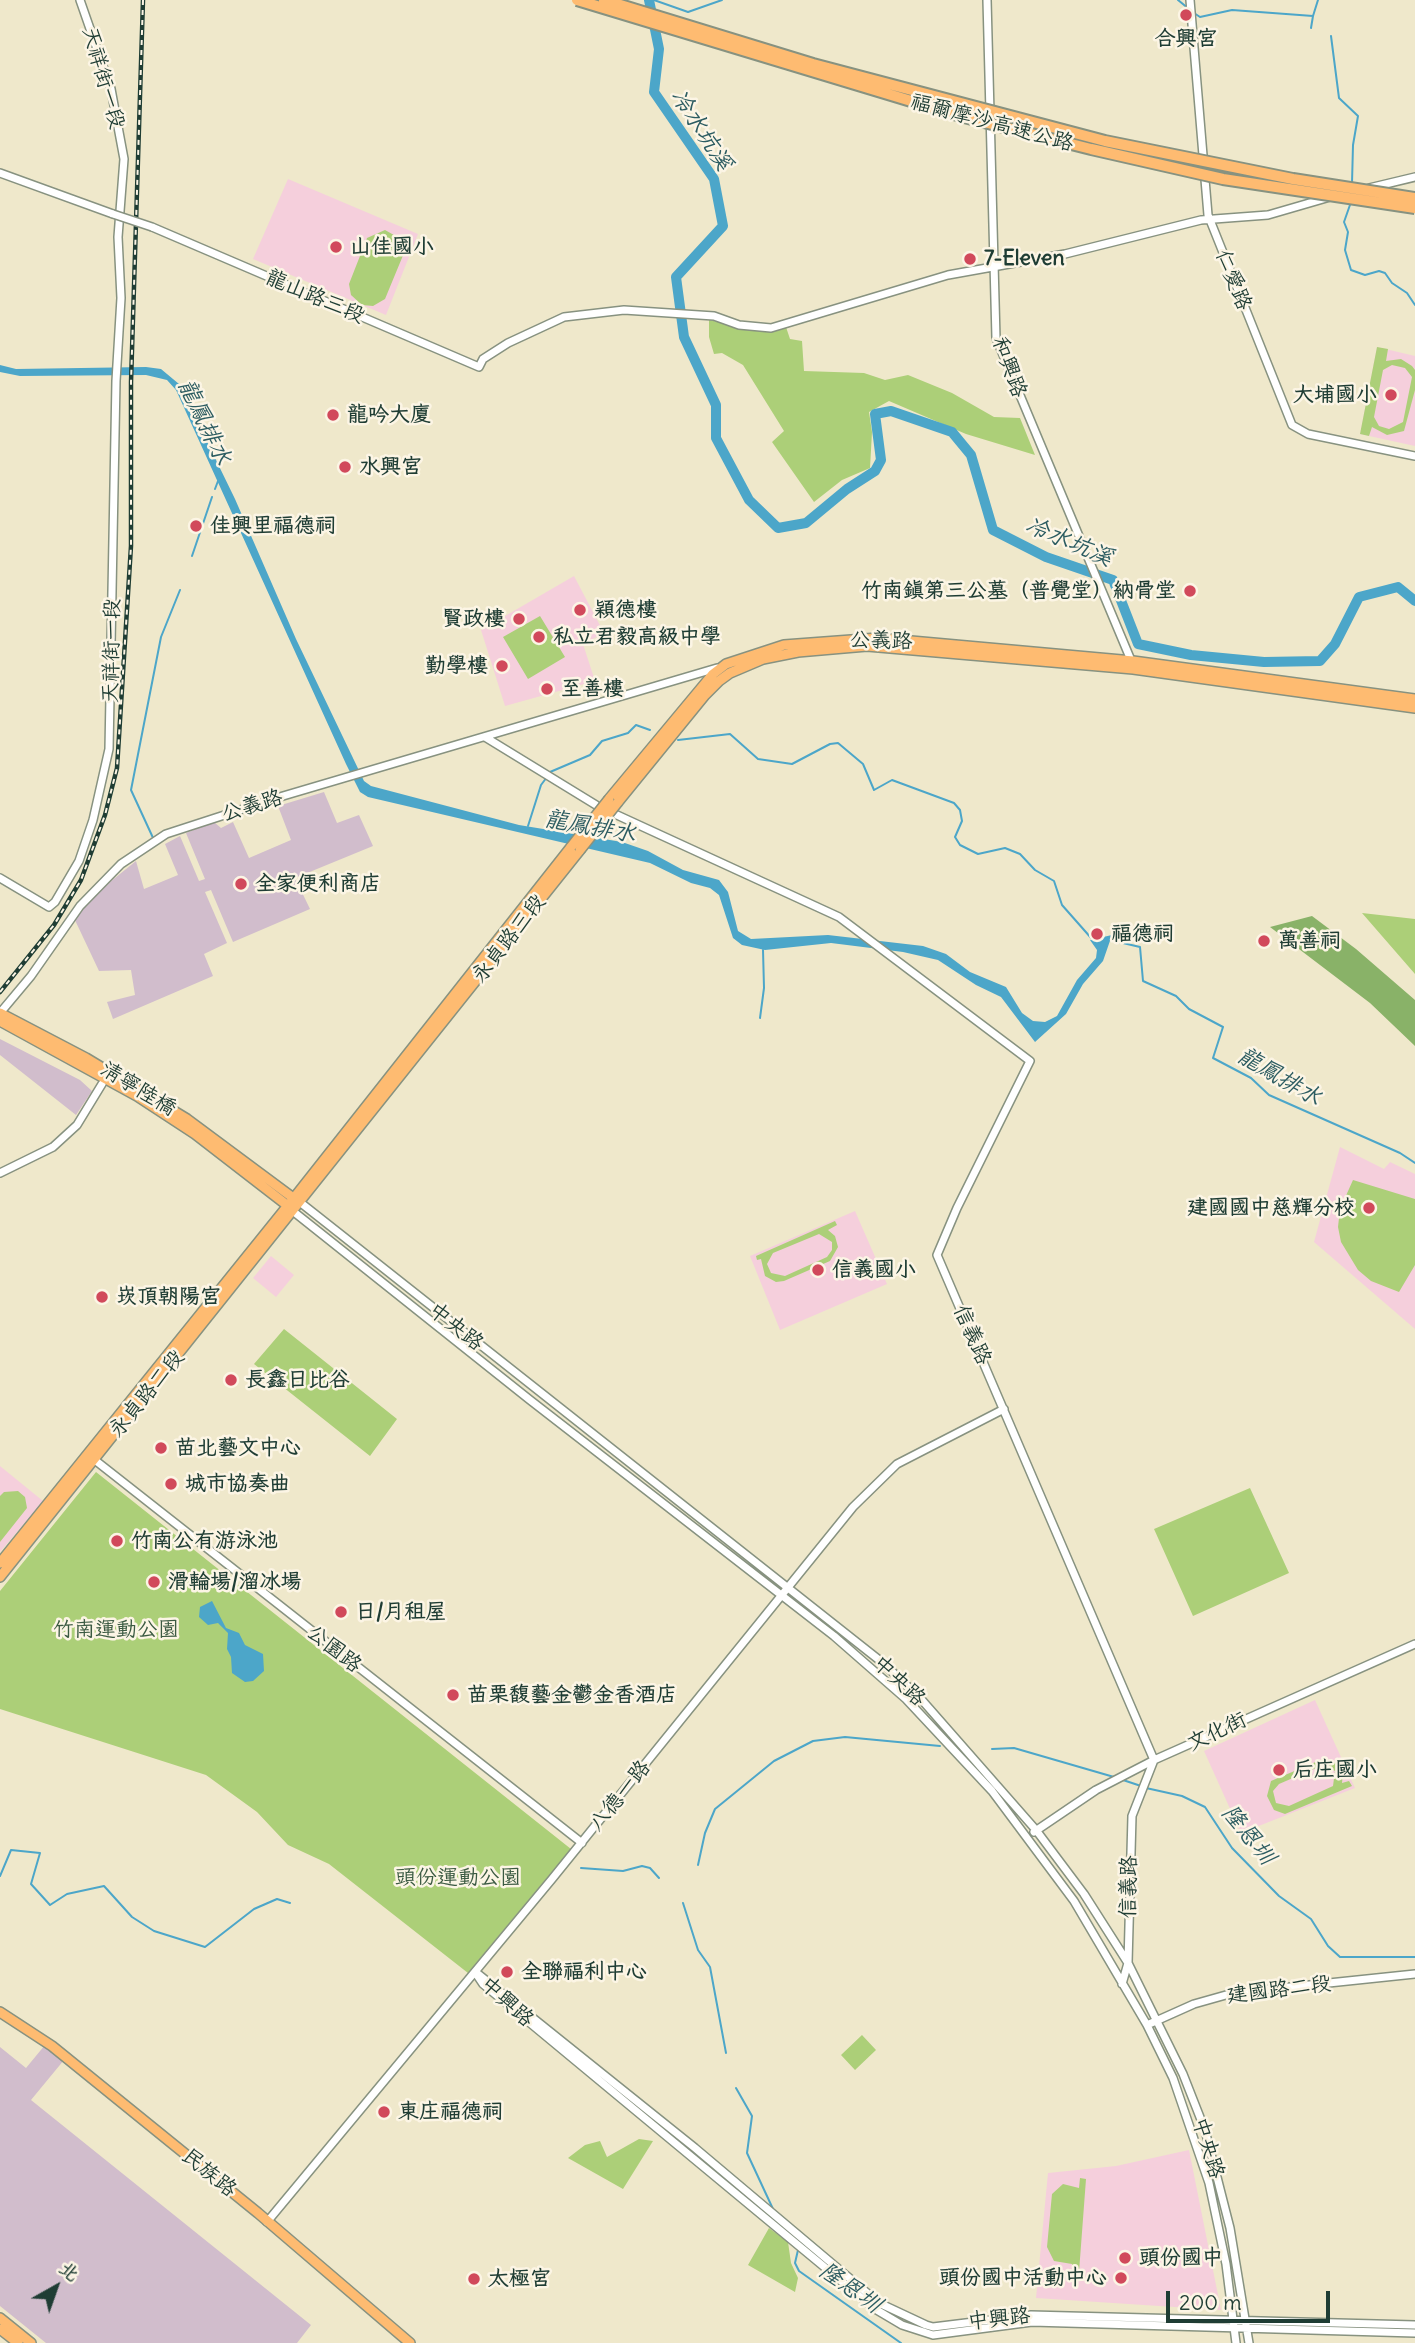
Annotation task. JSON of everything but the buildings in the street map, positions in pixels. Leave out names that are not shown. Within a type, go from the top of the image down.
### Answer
[{"type":"highway","name":"福爾摩沙高速公路","points":[[577,0],[964,117],[1091,149],[1223,179],[1415,208]]},
{"type":"highway","name":"福爾摩沙高速公路","points":[[604,0],[813,64],[1105,141],[1293,179],[1415,198]]},
{"type":"main road","name":"公義路","points":[[728,669],[784,645],[855,638],[948,650],[1133,665],[1392,700],[1415,699]]},
{"type":"main road","name":"永貞路三段","points":[[294,1205],[700,688],[728,669]]},
{"type":"main road","name":"公義路","points":[[1392,700],[1415,708]]},
{"type":"main road","name":"清寧陸橋","points":[[0,1013],[139,1088],[187,1119],[266,1183]]},
{"type":"main road","name":"清寧陸橋","points":[[0,1021],[137,1096],[266,1183]]},
{"type":"main road","points":[[266,1183],[294,1205]]},
{"type":"main road","name":"永貞路二段","points":[[0,1577],[91,1457],[294,1205]]},
{"type":"main road","name":"永貞路二段","points":[[0,1563],[91,1457]]},
{"type":"main road","name":"民族路","points":[[0,2012],[52,2046],[410,2343]]},
{"type":"main road","points":[[0,2318],[31,2343]]},
{"type":"main road","points":[[0,2329],[18,2343]]},
{"type":"street","name":"天祥街一段","points":[[0,878],[49,907],[62,894],[79,861],[93,820],[109,749],[113,652],[116,381],[121,298],[118,237],[124,159],[111,89],[80,0]]},
{"type":"street","name":"和興路","points":[[987,0],[995,323],[1000,351],[1133,665]]},
{"type":"street","name":"仁愛路","points":[[1190,0],[1209,219],[1292,425],[1308,434],[1415,456]]},
{"type":"street","name":"龍山路三段","points":[[0,173],[152,227],[479,367],[484,359],[508,343],[564,317],[624,310],[714,316],[759,329],[771,328],[923,281],[994,268]]},
{"type":"street","points":[[994,268],[1209,219],[1268,215],[1326,197],[1415,177]]},
{"type":"street","name":"公義路","points":[[0,1013],[36,970],[66,923],[121,864],[160,838],[199,822],[346,778],[728,669]]},
{"type":"street","points":[[485,737],[596,805]]},
{"type":"street","name":"信義路","points":[[617,815],[792,893],[839,917],[1030,1061],[957,1208],[937,1255],[1154,1760],[1132,1816],[1129,1840],[1128,1964],[1122,1984]]},
{"type":"street","points":[[0,1173],[53,1147],[77,1125],[102,1084]]},
{"type":"street","name":"中央路","points":[[294,1205],[883,1663],[921,1699],[1036,1829],[1084,1894],[1128,1964],[1157,2020],[1205,2130],[1230,2228],[1249,2343]]},
{"type":"street","name":"中央路","points":[[294,1205],[834,1636],[906,1699],[992,1791],[1073,1901],[1147,2025],[1184,2106],[1209,2183],[1226,2264],[1236,2343]]},
{"type":"street","name":"八德一路","points":[[267,2222],[582,1843],[787,1587],[881,1477],[897,1464],[1004,1409]]},
{"type":"street","name":"公園路","points":[[91,1457],[582,1843]]},
{"type":"street","name":"文化街","points":[[1027,1836],[1113,1781],[1154,1760],[1415,1644]]},
{"type":"street","name":"中興路","points":[[475,1972],[695,2148],[879,2303],[906,2317],[933,2327],[1000,2316],[1031,2315],[1233,2325],[1247,2330],[1415,2325]]},
{"type":"street","name":"建國路二段","points":[[1147,2025],[1233,1993],[1415,1974]]},
{"type":"street","name":"中興路","points":[[1233,2325],[1246,2320],[1415,2333]]},
{"type":"shaded area","name":"山佳國小","points":[[288,179],[418,234],[386,315],[253,259]]},
{"type":"shaded area","name":"大埔國小","points":[[1377,347],[1415,356],[1415,446],[1360,434]]},
{"type":"shaded area","name":"私立君毅高級中學","points":[[574,576],[604,633],[583,644],[595,681],[505,706],[481,630]]},
{"type":"shaded area","points":[[324,792],[337,823],[359,815],[373,846],[295,878],[310,909],[233,942],[211,890],[205,892],[227,943],[204,954],[213,976],[113,1019],[107,1002],[135,995],[131,970],[99,971],[74,918],[110,882],[136,861],[144,889],[178,875],[165,844],[180,836],[199,881],[205,879],[186,833],[214,822],[221,828],[233,822],[249,858],[291,840],[278,806]]},
{"type":"shaded area","points":[[0,1039],[80,1080],[92,1091],[76,1115],[0,1055]]},
{"type":"shaded area","name":"建國國中慈輝分校","points":[[1340,1147],[1384,1169],[1390,1162],[1415,1174],[1415,1329],[1314,1242]]},
{"type":"shaded area","name":"信義國小","points":[[855,1211],[887,1284],[780,1330],[750,1256]]},
{"type":"shaded area","points":[[271,1256],[294,1275],[276,1297],[253,1278]]},
{"type":"shaded area","points":[[0,1466],[43,1501],[0,1552]]},
{"type":"shaded area","name":"后庄國小","points":[[1315,1700],[1355,1788],[1241,1833],[1204,1751]]},
{"type":"shaded area","points":[[45,2045],[64,2060],[31,2100],[311,2325],[297,2343],[46,2343],[0,2306],[0,2047],[26,2068]]},
{"type":"shaded area","name":"頭份國中","points":[[1189,2150],[1221,2310],[1036,2298],[1048,2173],[1116,2166]]},
{"type":"green space","points":[[385,230],[401,239],[404,253],[385,299],[373,306],[362,305],[351,295],[349,284],[367,238]]},
{"type":"green space","points":[[709,320],[759,331],[786,327],[790,339],[802,341],[804,371],[864,373],[885,380],[908,375],[952,393],[994,417],[1020,418],[1035,455],[966,434],[889,401],[869,412],[872,432],[870,468],[842,480],[814,502],[772,442],[784,431],[743,365],[722,353],[714,354],[709,337]]},
{"type":"green space","points":[[1377,347],[1388,349],[1386,361],[1401,359],[1415,370],[1415,390],[1404,431],[1387,435],[1372,427],[1369,436],[1360,434]],"holes":[[[1392,365],[1405,368],[1412,377],[1403,422],[1389,429],[1379,426],[1374,417],[1383,370]]]},
{"type":"green space","points":[[540,616],[565,657],[528,679],[503,637]]},
{"type":"green space","points":[[1362,913],[1415,919],[1415,974]]},
{"type":"green space","points":[[1312,916],[1356,949],[1415,1000],[1415,1046],[1370,1003],[1270,927]]},
{"type":"green space","points":[[1353,1180],[1415,1199],[1415,1265],[1399,1292],[1371,1281],[1358,1270],[1341,1242],[1338,1227],[1340,1209]]},
{"type":"green space","points":[[835,1221],[837,1225],[828,1230],[835,1236],[838,1247],[830,1261],[784,1281],[776,1282],[765,1276],[761,1259],[757,1260],[756,1256]],"holes":[[[819,1234],[832,1242],[832,1250],[827,1257],[785,1276],[771,1273],[767,1264],[773,1253]]]},
{"type":"green space","points":[[284,1329],[397,1419],[370,1456],[254,1364]]},
{"type":"green space","name":"竹南運動公園","points":[[96,1472],[571,1849],[468,1973],[329,1864],[288,1845],[257,1812],[206,1775],[0,1709],[0,1591]]},
{"type":"green space","points":[[1250,1488],[1289,1573],[1193,1616],[1154,1529]]},
{"type":"green space","points":[[18,1491],[25,1497],[27,1508],[0,1542],[0,1496],[4,1492]]},
{"type":"green space","points":[[1325,1758],[1338,1764],[1343,1773],[1342,1783],[1349,1781],[1352,1786],[1285,1814],[1274,1810],[1267,1796],[1271,1781]],"holes":[[[1323,1765],[1335,1771],[1333,1786],[1289,1806],[1276,1803],[1273,1791],[1279,1784]]]},
{"type":"green space","points":[[862,2035],[876,2050],[855,2070],[841,2055]]},
{"type":"green space","points":[[639,2139],[653,2141],[623,2189],[568,2158],[585,2145],[600,2141],[607,2157]]},
{"type":"green space","points":[[1080,2178],[1086,2179],[1079,2272],[1072,2271],[1072,2264],[1054,2261],[1047,2247],[1052,2194],[1063,2184],[1079,2188]]},
{"type":"green space","points":[[769,2228],[788,2242],[791,2263],[798,2278],[795,2292],[748,2265]]},
{"type":"water","points":[[0,365],[16,369],[146,367],[161,369],[179,384],[235,499],[296,639],[364,781],[371,786],[519,825],[622,842],[648,851],[683,870],[719,880],[728,892],[738,931],[751,939],[828,935],[923,946],[946,954],[970,972],[1006,987],[1022,1013],[1033,1021],[1045,1022],[1057,1016],[1077,980],[1096,958],[1097,950],[1090,940],[1112,935],[1103,961],[1083,984],[1066,1014],[1035,1042],[1001,997],[976,985],[938,960],[903,952],[831,943],[765,950],[742,945],[733,938],[719,895],[710,888],[691,883],[650,863],[368,797],[360,792],[346,764],[176,390],[167,380],[146,375],[20,376],[0,372]]},
{"type":"water","points":[[212,1601],[226,1628],[239,1633],[245,1645],[263,1654],[264,1671],[253,1681],[245,1682],[232,1673],[231,1657],[227,1649],[228,1633],[218,1623],[208,1625],[199,1617],[200,1607]]},
{"type":"waterway","name":"冷水坑溪","points":[[649,0],[659,49],[654,92],[714,179],[723,226],[676,277],[684,337],[716,405],[716,438],[749,500],[778,528],[806,523],[847,489],[875,471],[881,460],[875,414],[891,411],[952,432],[971,455],[993,530],[1046,557],[1113,580],[1138,644],[1191,655],[1264,662],[1320,661],[1335,644],[1359,597],[1398,587],[1415,601]]},
{"type":"waterway","points":[[654,0],[688,12],[722,0]]},
{"type":"waterway","points":[[1178,0],[1189,9]]},
{"type":"waterway","points":[[1194,13],[1200,17],[1232,10],[1313,16],[1318,0]]},
{"type":"waterway","points":[[1311,28],[1313,16]]},
{"type":"waterway","points":[[1331,36],[1339,98],[1358,116],[1353,145],[1352,183]]},
{"type":"waterway","points":[[1351,202],[1344,222],[1348,232],[1345,250],[1351,270],[1365,275],[1379,271],[1385,273],[1392,283],[1407,293],[1415,305]]},
{"type":"waterway","name":"龍鳳排水","points":[[215,489],[218,481]]},
{"type":"waterway","points":[[192,556],[212,497]]},
{"type":"waterway","points":[[154,840],[131,790],[161,637],[180,590]]},
{"type":"waterway","points":[[550,772],[590,755],[602,741],[628,733],[636,725],[650,730]]},
{"type":"waterway","points":[[678,740],[730,734],[758,759],[792,764],[830,744],[838,743],[863,764],[874,790],[892,780],[954,803],[960,810],[962,821],[955,837],[960,845],[978,854],[1005,848],[1020,854],[1035,870],[1054,881],[1062,905],[1092,939]]},
{"type":"waterway","points":[[528,826],[541,785],[547,777]]},
{"type":"waterway","name":"龍鳳排水","points":[[1110,940],[1140,947],[1143,981],[1176,996],[1189,1009],[1223,1027],[1213,1058],[1251,1078],[1269,1095],[1400,1153],[1415,1163]]},
{"type":"waterway","points":[[760,1018],[764,988],[763,950]]},
{"type":"waterway","name":"隆恩圳","points":[[698,1865],[705,1833],[715,1809],[774,1761],[813,1741],[845,1737],[940,1746]]},
{"type":"waterway","name":"隆恩圳","points":[[992,1749],[1014,1748],[1114,1777]]},
{"type":"waterway","name":"隆恩圳","points":[[1123,1780],[1141,1786]]},
{"type":"waterway","name":"隆恩圳","points":[[1146,1788],[1182,1796],[1205,1807],[1232,1848],[1279,1896],[1311,1919],[1328,1946],[1340,1957],[1415,1957]]},
{"type":"waterway","name":"隆恩圳","points":[[0,1876],[11,1850],[40,1853],[31,1884],[50,1905],[67,1894],[104,1886],[132,1917],[154,1931],[205,1947],[254,1909],[277,1899],[290,1903]]},
{"type":"waterway","name":"隆恩圳","points":[[581,1868],[623,1871],[642,1866],[650,1868],[659,1878]]},
{"type":"waterway","name":"隆恩圳","points":[[683,1903],[698,1950],[710,1967],[726,2053]]},
{"type":"waterway","name":"隆恩圳","points":[[736,2088],[752,2116],[747,2153],[773,2209]]},
{"type":"waterway","name":"隆恩圳","points":[[798,2250],[795,2263],[799,2271],[901,2343]]},
{"type":"railway","points":[[0,992],[54,925],[81,880],[105,815],[117,768],[131,546],[131,382],[143,0]]},
{"type":"place","name":"合興宮","points":[[1186,15]]},
{"type":"place","name":"山佳國小","points":[[336,247]]},
{"type":"place","name":"7-Eleven","points":[[970,259]]},
{"type":"place","name":"大埔國小","points":[[1391,395]]},
{"type":"place","name":"龍吟大廈","points":[[333,415]]},
{"type":"place","name":"水興宮","points":[[345,467]]},
{"type":"place","name":"佳興里福德祠","points":[[196,526]]},
{"type":"place","name":"竹南鎮第三公墓（普覺堂）納骨堂","points":[[1190,591]]},
{"type":"place","name":"穎德樓","points":[[580,610]]},
{"type":"place","name":"賢政樓","points":[[519,619]]},
{"type":"place","name":"私立君毅高級中學","points":[[539,637]]},
{"type":"place","name":"勤學樓","points":[[502,666]]},
{"type":"place","name":"至善樓","points":[[547,689]]},
{"type":"place","name":"全家便利商店","points":[[241,884]]},
{"type":"place","name":"福德祠","points":[[1097,934]]},
{"type":"place","name":"萬善祠","points":[[1264,941]]},
{"type":"place","name":"建國國中慈輝分校","points":[[1369,1208]]},
{"type":"place","name":"信義國小","points":[[818,1270]]},
{"type":"place","name":"崁頂朝陽宮","points":[[102,1297]]},
{"type":"place","name":"長鑫日比谷","points":[[231,1380]]},
{"type":"place","name":"苗北藝文中心","points":[[161,1448]]},
{"type":"place","name":"城市協奏曲","points":[[171,1484]]},
{"type":"place","name":"竹南公有游泳池","points":[[117,1541]]},
{"type":"place","name":"滑輪場/溜冰場","points":[[154,1582]]},
{"type":"place","name":"日/月租屋","points":[[341,1612]]},
{"type":"place","name":"苗栗馥藝金鬱金香酒店","points":[[453,1695]]},
{"type":"place","name":"后庄國小","points":[[1279,1770]]},
{"type":"place","name":"全聯福利中心","points":[[507,1972]]},
{"type":"place","name":"東庄福德祠","points":[[384,2112]]},
{"type":"place","name":"頭份國中","points":[[1125,2258]]},
{"type":"place","name":"頭份國中活動中心","points":[[1121,2278]]},
{"type":"place","name":"太極宮","points":[[474,2279]]},
{"type":"park label","name":"頭份運動公園","points":[[458,1878]]}]
